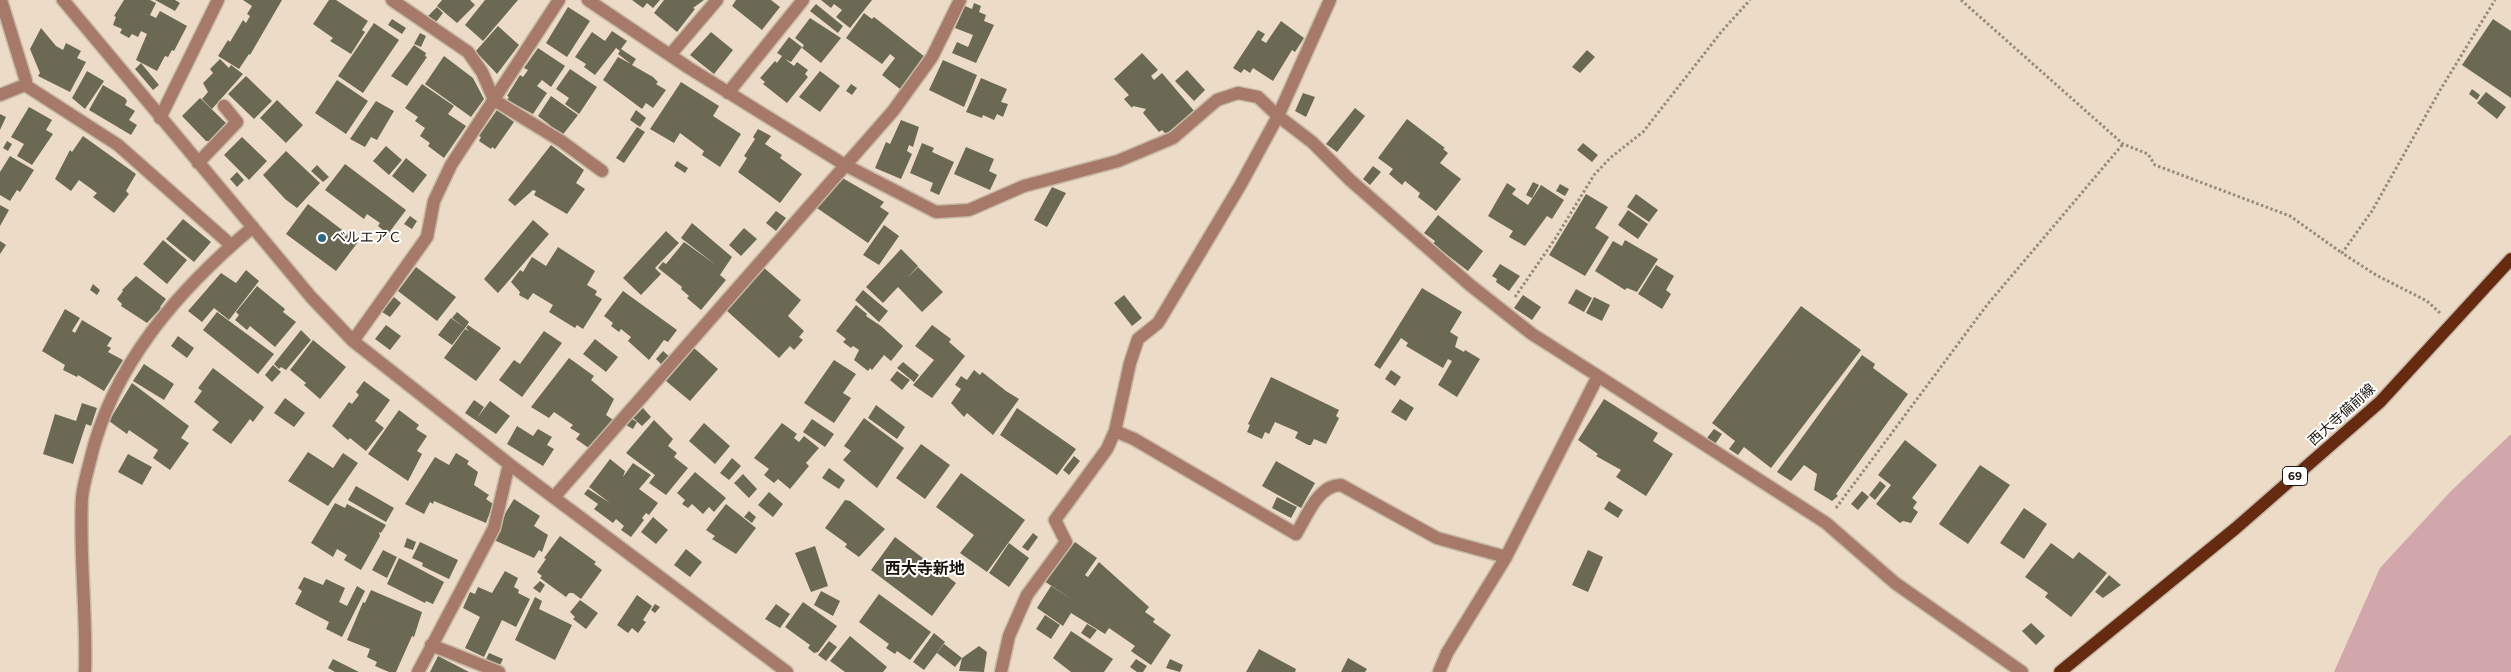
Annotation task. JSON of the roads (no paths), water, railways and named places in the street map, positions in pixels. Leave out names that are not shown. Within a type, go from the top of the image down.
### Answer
[{"type":"main road","name":"西大寺備前線","points":[[2060,672],[2236,528],[2380,402],[2511,259]]},
{"type":"street","points":[[1,0],[26,80],[25,85]]},
{"type":"street","points":[[63,0],[311,297],[352,341],[509,464],[555,496],[785,672]]},
{"type":"street","points":[[160,118],[218,0]]},
{"type":"street","points":[[392,0],[442,32],[468,52],[482,72],[494,100],[561,141],[602,170]]},
{"type":"street","points":[[352,341],[427,237],[434,200],[451,165],[559,0]]},
{"type":"street","points":[[588,0],[670,55],[844,165],[936,212],[968,210],[1024,186],[1118,161],[1173,138],[1217,100],[1238,93],[1258,97],[1278,116],[1312,142],[1350,180],[1470,285],[1532,334],[1826,522],[1895,583],[2022,672]]},
{"type":"street","points":[[670,55],[717,0]]},
{"type":"street","points":[[728,92],[803,0]]},
{"type":"street","points":[[555,496],[893,111],[932,57],[960,0]]},
{"type":"street","points":[[1001,672],[1009,636],[1027,595],[1066,542],[1055,520],[1107,449],[1115,431],[1130,363],[1138,339],[1158,322],[1240,184],[1278,116],[1330,0]]},
{"type":"street","points":[[0,95],[25,85]]},
{"type":"street","points":[[25,85],[118,145],[231,245]]},
{"type":"street","points":[[198,163],[238,122],[224,106]]},
{"type":"street","points":[[84,672],[82,496],[96,436],[123,373],[163,315],[231,245],[253,227]]},
{"type":"street","points":[[1439,672],[1446,653],[1506,557],[1598,376]]},
{"type":"street","points":[[1115,431],[1134,439],[1296,534],[1322,492],[1330,485],[1341,485],[1437,538],[1506,557]]},
{"type":"street","points":[[418,672],[494,528],[509,464]]},
{"type":"street","points":[[432,645],[499,672]]},
{"type":"place","name":"ベルエアＣ","points":[[322,238]]},
{"type":"district","name":"西大寺新地","points":[[925,569]]}]
